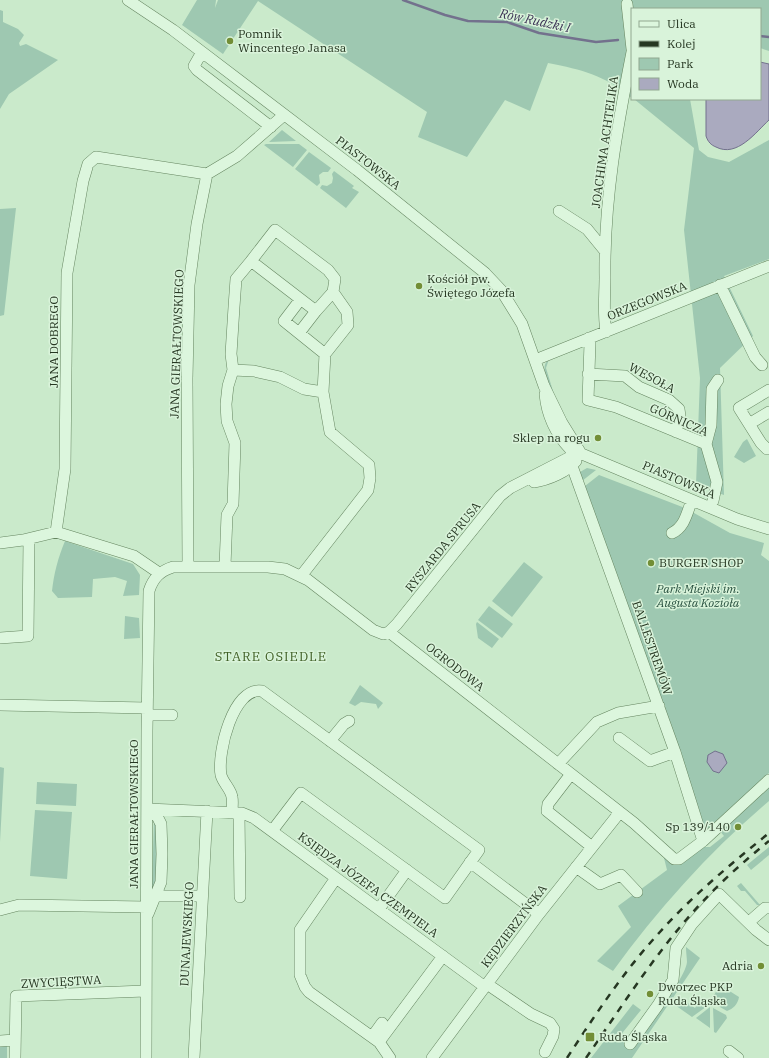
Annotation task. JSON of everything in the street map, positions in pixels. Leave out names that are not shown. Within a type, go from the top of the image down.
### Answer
[{"type":"street","name":"PIASTOWSKA","points":[[128,0],[156,18],[202,52],[433,230],[485,273],[508,300],[522,324],[544,386],[562,423],[580,452],[748,523],[769,529]]},
{"type":"street","name":"JOACHIMA ACHTELIKA","points":[[627,4],[631,41]]},
{"type":"street","points":[[202,52],[194,66],[197,70],[271,127]]},
{"type":"street","name":"JOACHIMA ACHTELIKA","points":[[606,332],[604,322],[604,251],[608,185],[629,82],[631,61]]},
{"type":"street","points":[[207,174],[237,156],[284,115]]},
{"type":"street","name":"JANA DOBREGO","points":[[56,532],[65,469],[66,273],[83,181],[88,164],[96,157],[207,174]]},
{"type":"street","name":"JANA GIERAŁTOWSKIEGO","points":[[188,566],[187,379],[189,285],[197,224],[207,174]]},
{"type":"street","points":[[559,211],[587,229],[604,251]]},
{"type":"street","points":[[225,566],[227,515],[233,504],[235,443],[226,421],[228,386],[233,370],[230,354],[236,280],[275,230],[328,270],[336,279],[332,292],[299,333]]},
{"type":"street","points":[[251,261],[316,311]]},
{"type":"street","name":"ORZEGOWSKA","points":[[535,360],[769,266]]},
{"type":"street","points":[[720,285],[755,357],[762,366]]},
{"type":"street","points":[[301,576],[368,490],[370,478],[369,465],[330,432],[323,392],[326,354],[348,325],[347,312],[332,292]]},
{"type":"street","points":[[300,300],[284,320],[326,354]]},
{"type":"street","points":[[588,374],[589,338]]},
{"type":"street","points":[[233,370],[254,371],[280,376],[304,389],[323,392]]},
{"type":"street","name":"GÓRNICZA","points":[[588,374],[588,400],[616,407],[706,444],[717,482],[713,501]]},
{"type":"street","name":"WESOŁA","points":[[588,374],[625,376],[639,386],[669,400],[679,409],[680,416],[676,432]]},
{"type":"street","points":[[706,444],[711,425],[712,389],[718,380]]},
{"type":"street","points":[[769,390],[739,408],[761,444],[767,449],[769,448]]},
{"type":"street","points":[[749,424],[769,412]]},
{"type":"street","points":[[572,466],[580,452]]},
{"type":"street","name":"RYSZARDA SPRUSA","points":[[389,632],[398,624],[500,496],[510,488],[580,452]]},
{"type":"street","name":"RYSZARDA SPRUSA","points":[[521,483],[537,481],[553,476],[572,466]]},
{"type":"street","name":"BALLESTREMÓW","points":[[572,466],[659,706],[703,841]]},
{"type":"street","points":[[672,533],[680,529],[692,500]]},
{"type":"street","points":[[0,543],[29,539],[56,532],[134,556],[159,573]]},
{"type":"street","points":[[0,638],[28,636],[29,539]]},
{"type":"street","name":"OGRODOWA","points":[[159,573],[173,567],[225,566],[278,568],[301,576],[373,630],[383,634],[389,632],[620,812],[674,859],[679,858],[703,841]]},
{"type":"street","name":"JANA GIERAŁTOWSKIEGO","points":[[146,1058],[145,991],[149,904],[147,712],[149,591],[151,584],[159,573]]},
{"type":"street","points":[[240,897],[235,813],[232,796],[221,776],[221,766],[226,734],[232,716],[246,694],[250,692],[262,691],[479,850],[445,898],[301,793],[272,831]]},
{"type":"street","points":[[0,705],[147,712],[172,715]]},
{"type":"street","points":[[558,764],[585,732],[597,722],[618,713],[659,706]]},
{"type":"street","points":[[330,741],[344,724],[349,721]]},
{"type":"street","points":[[619,738],[650,761],[675,752]]},
{"type":"street","points":[[571,774],[548,804],[547,811],[592,847]]},
{"type":"street","points":[[703,841],[769,780]]},
{"type":"street","name":"KSIĘDZA JÓZEFA CZEMPIELA","points":[[147,809],[235,813],[254,818],[443,956],[531,1014],[550,1023],[554,1029],[553,1036],[546,1052]]},
{"type":"street","name":"DUNAJEWSKIEGO","points":[[194,1058],[207,811]]},
{"type":"street","name":"KĘDZIERZYŃSKA","points":[[432,1058],[539,914],[620,812]]},
{"type":"street","points":[[470,862],[539,914]]},
{"type":"street","points":[[576,867],[600,884],[621,875],[637,892]]},
{"type":"street","points":[[378,909],[407,870]]},
{"type":"street","points":[[336,878],[300,930],[301,981],[309,992],[376,1039],[390,1058]]},
{"type":"street","points":[[630,1044],[658,1005],[673,980],[676,948],[692,924],[719,894],[769,940]]},
{"type":"street","points":[[0,910],[19,905],[149,904],[202,896]]},
{"type":"street","points":[[749,922],[765,908],[769,908]]},
{"type":"street","points":[[376,1039],[443,956]]},
{"type":"street","name":"ZWYCIĘSTWA","points":[[15,1058],[16,996],[145,991]]},
{"type":"street","points":[[376,1039],[382,1023]]},
{"type":"street","points":[[0,1040],[15,1040]]},
{"type":"street","points":[[729,1051],[738,1058]]},
{"type":"green space","points":[[197,0],[216,0],[215,8],[218,0],[769,0],[769,51],[761,48],[761,8],[631,8],[631,97],[622,90],[593,74],[548,63],[530,111],[505,100],[467,157],[418,137],[427,112],[258,1],[223,54],[182,25]]},
{"type":"green space","points":[[0,10],[3,11],[3,22],[18,29],[24,35],[19,43],[20,46],[26,44],[58,60],[9,94],[0,109]]},
{"type":"green space","points":[[635,100],[690,100],[699,150],[708,157],[729,162],[769,140],[769,259],[724,276],[753,336],[720,368],[724,495],[696,485],[700,378],[684,230],[694,148]]},
{"type":"green space","points":[[282,130],[296,141],[269,142]]},
{"type":"green space","points":[[299,144],[307,150],[293,167],[264,145]]},
{"type":"green space","points":[[309,152],[331,168],[328,172],[323,172],[319,175],[320,183],[317,186],[295,169]]},
{"type":"green space","points":[[334,171],[354,186],[352,188],[359,192],[346,208],[320,188],[322,185],[327,186],[332,183],[332,174]]},
{"type":"green space","points":[[16,208],[4,315],[0,316],[0,209]]},
{"type":"green space","points":[[549,359],[546,368],[556,401],[546,379],[544,368]]},
{"type":"green space","points":[[747,439],[756,456],[744,463],[734,457],[743,442]]},
{"type":"green space","points":[[587,468],[596,470],[582,481],[580,472]]},
{"type":"green space","name":"Park Miejski im. Augusta Kozioła","points":[[599,475],[685,508],[730,533],[764,543],[761,555],[769,561],[769,773],[703,833],[585,486]]},
{"type":"green space","points":[[65,541],[133,564],[140,575],[139,595],[123,596],[127,581],[115,577],[93,579],[92,597],[58,598],[52,591],[60,553]]},
{"type":"green space","points":[[524,562],[543,577],[512,617],[492,601]]},
{"type":"green space","points":[[489,606],[513,624],[502,638],[478,620]]},
{"type":"green space","points":[[125,616],[139,618],[140,638],[124,639]]},
{"type":"green space","points":[[477,622],[499,639],[492,648],[478,638]]},
{"type":"green space","points":[[360,685],[383,703],[378,709],[376,704],[361,702],[355,706],[349,703]]},
{"type":"green space","points":[[0,767],[4,768],[0,842]]},
{"type":"green space","points":[[37,782],[77,784],[76,806],[36,804]]},
{"type":"green space","points":[[769,788],[769,801],[706,860],[648,925],[613,971],[597,961],[631,927],[618,906],[667,870],[662,850],[673,862],[700,847],[710,847],[724,836],[719,830]]},
{"type":"green space","points":[[35,810],[72,812],[67,879],[30,876]]},
{"type":"green space","points":[[154,818],[158,827],[157,882],[154,889],[152,887]]},
{"type":"green space","points":[[769,847],[769,855],[751,870],[747,865]]},
{"type":"green space","points":[[741,883],[760,905],[757,905],[745,891],[741,891],[737,886]]},
{"type":"green space","points":[[686,947],[700,958],[632,1058],[591,1058],[633,1004],[641,1010],[619,1037],[631,1045],[663,1005],[679,981],[685,970],[687,962]]},
{"type":"green space","points":[[720,985],[739,997],[735,1006],[727,1011],[713,1003],[713,997]]},
{"type":"green space","points":[[680,998],[695,1008],[698,1004],[703,1007],[709,998],[710,1004],[692,1017],[675,1005]]},
{"type":"green space","points":[[710,1007],[710,1028],[696,1018]]},
{"type":"green space","points":[[713,1008],[726,1015],[727,1018],[716,1033],[714,1032]]},
{"type":"green space","points":[[0,1045],[7,1045],[7,1058],[0,1058]]},
{"type":"water","points":[[761,62],[769,64],[769,120],[746,142],[731,149],[724,149],[714,146],[709,142],[706,136],[706,100],[761,100]]},
{"type":"water","points":[[715,751],[723,754],[727,763],[719,773],[713,771],[707,762],[708,755]]},
{"type":"waterway","name":"Rów Rudzki I","points":[[403,0],[445,15],[468,21],[507,22],[539,33],[596,42],[618,40]]},
{"type":"waterway","name":"Rów Rudzki I","points":[[761,36],[769,37]]},
{"type":"railway","points":[[567,1058],[622,978],[659,933],[698,893],[769,833]]},
{"type":"railway","points":[[586,1058],[672,936],[705,899],[747,859],[769,841]]},
{"type":"place","name":"Pomnik Wincentego Janasa","points":[[230,41]]},
{"type":"place","name":"Kościół pw. Świętego Józefa","points":[[419,286]]},
{"type":"place","name":"Sklep na rogu","points":[[598,438]]},
{"type":"place","name":"BURGER SHOP","points":[[651,563]]},
{"type":"place","name":"Sp 139/140","points":[[738,827]]},
{"type":"place","name":"Adria","points":[[761,966]]},
{"type":"place","name":"Dworzec PKP Ruda Śląska","points":[[650,994]]},
{"type":"place","name":"Ruda Śląska","points":[[590,1037]]},
{"type":"district","name":"STARE OSIEDLE","points":[[271,656]]}]
